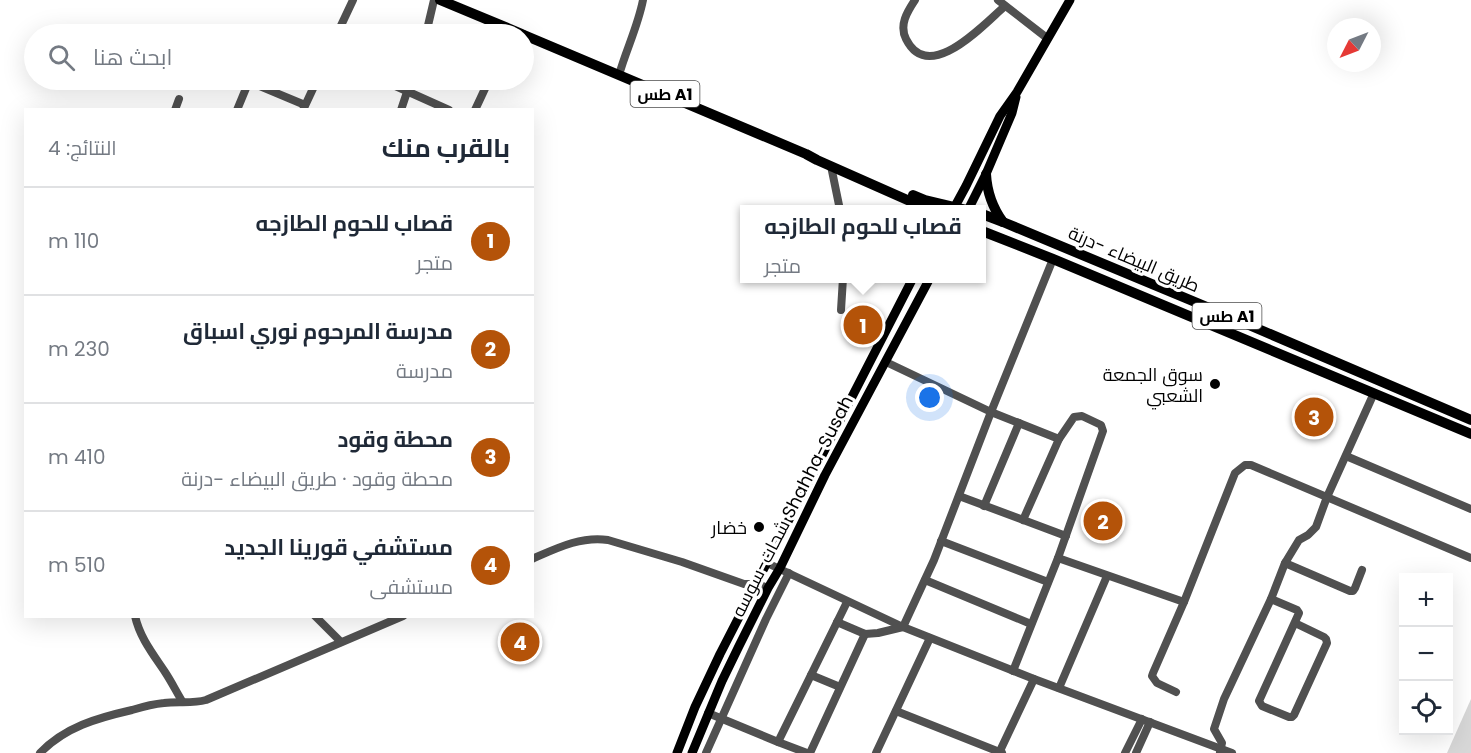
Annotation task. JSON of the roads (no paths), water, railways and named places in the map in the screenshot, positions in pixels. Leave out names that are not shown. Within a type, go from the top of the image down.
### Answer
[{"type":"highway","name":"طس A1","points":[[440,0],[494,24]]},
{"type":"highway","name":"طس A1","points":[[534,41],[806,154],[914,205]]},
{"type":"highway","points":[[806,154],[943,205]]},
{"type":"highway","points":[[986,174],[990,200],[1003,222]]},
{"type":"highway","name":"طريق البيضاء -درنة","points":[[986,216],[1471,420]]},
{"type":"highway","name":"طريق البيضاء -درنة","points":[[986,234],[1053,259],[1471,434]]},
{"type":"main road","points":[[956,205],[1000,116],[1017,92],[1070,0]]},
{"type":"main road","points":[[970,205],[986,174],[1012,113],[1017,92]]},
{"type":"main road","name":"شحات-سوسه Shahha-Susah","points":[[677,753],[708,678],[911,283]]},
{"type":"main road","name":"شحات-سوسه Shahha-Susah","points":[[692,753],[722,681],[768,588],[784,571],[825,475],[928,283]]},
{"type":"street","points":[[342,24],[353,0]]},
{"type":"street","points":[[428,24],[434,0]]},
{"type":"street","points":[[619,75],[644,0]]},
{"type":"street","points":[[915,0],[906,13],[903,30],[905,37],[918,53],[932,57],[944,54],[968,38],[1005,6]]},
{"type":"street","points":[[998,0],[1047,38]]},
{"type":"street","points":[[238,108],[244,90]]},
{"type":"street","points":[[268,90],[304,107],[312,90]]},
{"type":"street","points":[[476,108],[484,90]]},
{"type":"street","points":[[402,108],[407,91],[445,108]]},
{"type":"street","points":[[176,108],[180,99]]},
{"type":"street","points":[[831,166],[839,205]]},
{"type":"street","points":[[903,627],[941,541],[1053,259]]},
{"type":"street","points":[[842,310],[843,283]]},
{"type":"street","points":[[886,362],[991,412],[1059,439]]},
{"type":"street","points":[[1220,751],[1222,743],[1214,729],[1229,689],[1271,599],[1285,563],[1299,540],[1316,527],[1374,393]]},
{"type":"street","points":[[1013,670],[1058,558],[1103,431],[1098,422],[1082,416],[1074,417],[1059,439],[1023,520]]},
{"type":"street","points":[[984,506],[1019,423]]},
{"type":"street","points":[[1346,456],[1471,509]]},
{"type":"street","points":[[1176,692],[1157,683],[1152,676],[1235,473],[1245,465],[1251,465],[1471,558]]},
{"type":"street","points":[[959,496],[1066,536]]},
{"type":"street","points":[[534,558],[571,543],[599,538],[682,562],[744,584],[757,584],[768,588]]},
{"type":"street","points":[[941,541],[1048,582]]},
{"type":"street","points":[[1058,558],[1184,602]]},
{"type":"street","points":[[767,563],[903,627],[1146,720],[1220,751],[1232,753]]},
{"type":"street","points":[[1285,563],[1350,591],[1355,588],[1362,570]]},
{"type":"street","points":[[706,753],[766,619],[784,571]]},
{"type":"street","points":[[1059,688],[1107,576]]},
{"type":"street","points":[[925,580],[1031,624]]},
{"type":"street","points":[[1271,599],[1299,613],[1294,623],[1259,701],[1262,706],[1289,717],[1294,715],[1327,642],[1323,637],[1294,623]]},
{"type":"street","points":[[778,742],[847,602]]},
{"type":"street","points":[[136,618],[143,639],[182,701]]},
{"type":"street","points":[[317,618],[341,642]]},
{"type":"street","points":[[40,753],[54,740],[72,729],[100,717],[160,703],[206,700],[398,618]]},
{"type":"street","points":[[837,622],[865,634],[903,627]]},
{"type":"street","points":[[708,713],[809,753],[865,634]]},
{"type":"street","points":[[876,753],[930,638]]},
{"type":"street","points":[[811,675],[840,687]]},
{"type":"street","points":[[896,711],[1000,753],[1034,679]]},
{"type":"street","points":[[1125,753],[1146,720]]},
{"type":"street","points":[[1136,753],[1146,720]]},
{"type":"place","name":"قصاب للحوم الطازجه","points":[[863,325]]},
{"type":"place","name":"سوق الجمعة الشعبي","points":[[1215,384]]},
{"type":"place","name":"محطة وقود","points":[[1314,417]]},
{"type":"place","name":"مدرسة المرحوم نوري اسباق","points":[[1103,521]]},
{"type":"place","name":"خضار","points":[[759,527]]},
{"type":"place","name":"مستشفي قورينا الجديد","points":[[520,642]]}]
